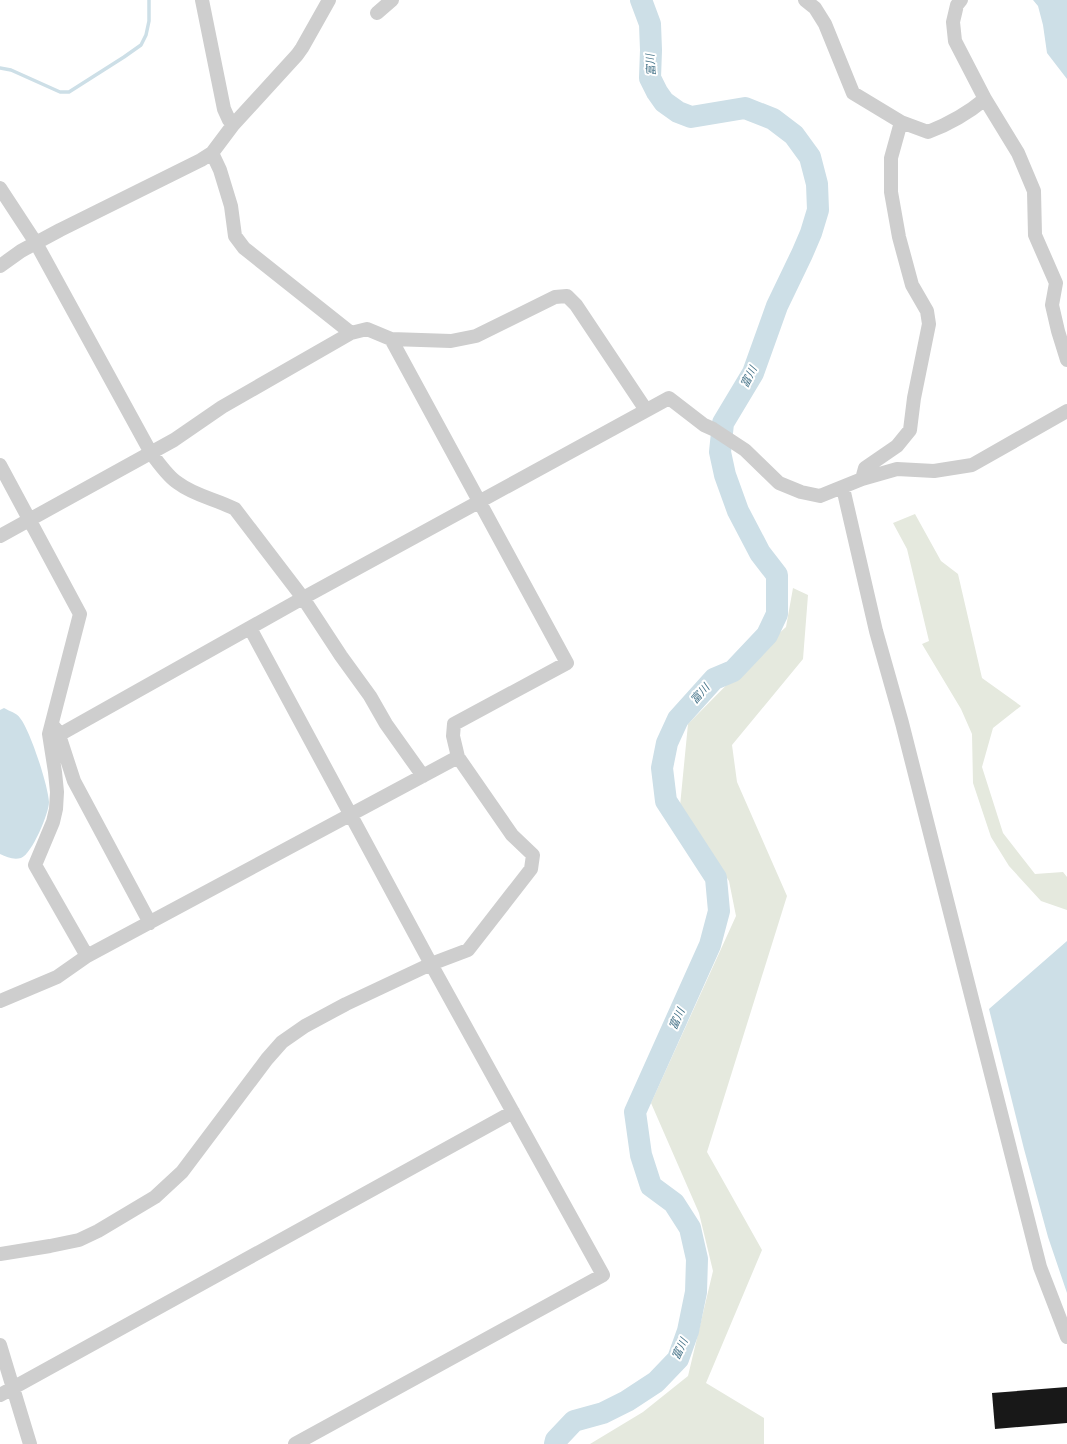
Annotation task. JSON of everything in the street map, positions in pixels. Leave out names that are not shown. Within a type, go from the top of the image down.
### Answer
[{"type":"street","points":[[202,0],[224,108],[233,125]]},
{"type":"street","points":[[0,266],[21,251],[36,243],[201,160],[212,153],[233,125],[302,48],[329,0]]},
{"type":"street","points":[[805,0],[815,8],[825,24],[853,93],[901,122],[928,132],[949,124],[973,109],[984,99]]},
{"type":"street","points":[[961,0],[956,5],[953,22],[955,41],[984,99],[1018,153],[1034,191],[1036,235],[1056,283],[1052,305],[1067,360]]},
{"type":"street","points":[[376,13],[389,1]]},
{"type":"street","points":[[862,479],[865,468],[897,446],[910,430],[914,398],[929,324],[927,311],[912,285],[899,237],[891,192],[891,158],[901,122]]},
{"type":"street","points":[[212,153],[220,170],[231,206],[235,236],[244,248],[351,333]]},
{"type":"street","points":[[0,188],[36,243],[151,453],[176,483],[196,494],[223,503],[235,509],[303,598],[341,656],[370,696],[386,724],[423,776]]},
{"type":"street","points":[[0,536],[174,440],[222,407],[351,333],[368,329],[391,339],[451,341],[476,336],[556,297],[567,296],[576,305],[646,410]]},
{"type":"street","points":[[0,1254],[79,1240],[98,1231],[155,1197],[182,1172],[267,1059],[282,1042],[305,1026],[346,1004],[431,964],[468,950],[531,869],[533,855],[512,834],[458,757],[453,736],[454,724],[567,663],[391,339]]},
{"type":"street","points":[[87,956],[35,865],[53,822],[56,808],[57,792],[49,734],[56,729],[250,628],[669,398],[704,425],[713,429],[745,450],[779,483],[801,492],[820,496],[843,488],[862,479],[897,469],[934,471],[972,465],[1067,411]]},
{"type":"street","points":[[0,465],[80,614],[56,729],[74,781],[150,923]]},
{"type":"street","points":[[843,488],[876,631],[904,730],[1040,1267],[1067,1337]]},
{"type":"street","points":[[250,628],[431,964],[603,1275],[295,1444]]},
{"type":"street","points":[[0,1001],[57,977],[87,956],[458,757]]},
{"type":"street","points":[[6,1391],[513,1112]]},
{"type":"street","points":[[0,1345],[6,1391],[30,1444]]},
{"type":"shaded area","points":[[1033,0],[1067,0],[1067,79],[1047,53],[1043,25],[1038,6]]},
{"type":"shaded area","points":[[915,514],[941,561],[958,574],[982,678],[1021,706],[993,728],[982,767],[1003,833],[1035,874],[1063,872],[1067,877],[1067,910],[1041,901],[1009,866],[991,837],[973,783],[972,734],[961,709],[922,644],[929,641],[907,549],[893,523]]},
{"type":"shaded area","points":[[793,588],[808,595],[803,659],[732,745],[737,782],[787,896],[707,1152],[762,1250],[706,1383],[764,1418],[764,1444],[590,1444],[643,1412],[688,1376],[713,1271],[699,1213],[651,1103],[736,916],[729,881],[680,806],[688,724],[763,648],[786,627]]},
{"type":"shaded area","points":[[4,708],[19,716],[29,734],[42,771],[49,802],[46,815],[35,841],[25,855],[18,859],[0,854],[0,710]]},
{"type":"shaded area","points":[[1067,941],[1067,1293],[1048,1237],[989,1009]]},
{"type":"building","points":[[1067,1387],[1067,1423],[995,1429],[992,1393]]},
{"type":"waterway","points":[[0,68],[11,70],[60,92],[69,92],[141,45],[146,35],[149,21],[149,0]]},
{"type":"waterway","name":"富川","points":[[555,1444],[556,1440],[574,1421],[603,1413],[627,1401],[656,1382],[678,1359],[688,1331],[696,1292],[697,1259],[690,1228],[674,1203],[651,1186],[641,1155],[635,1112],[710,945],[719,911],[716,878],[666,801],[662,768],[667,743],[678,719],[714,679],[733,671],[767,635],[777,614],[777,575],[760,553],[738,511],[725,475],[720,452],[723,423],[753,373],[777,306],[811,233],[818,210],[817,184],[810,157],[794,135],[773,119],[745,108],[691,117],[678,112],[664,102],[650,78],[650,24],[641,0]]}]
